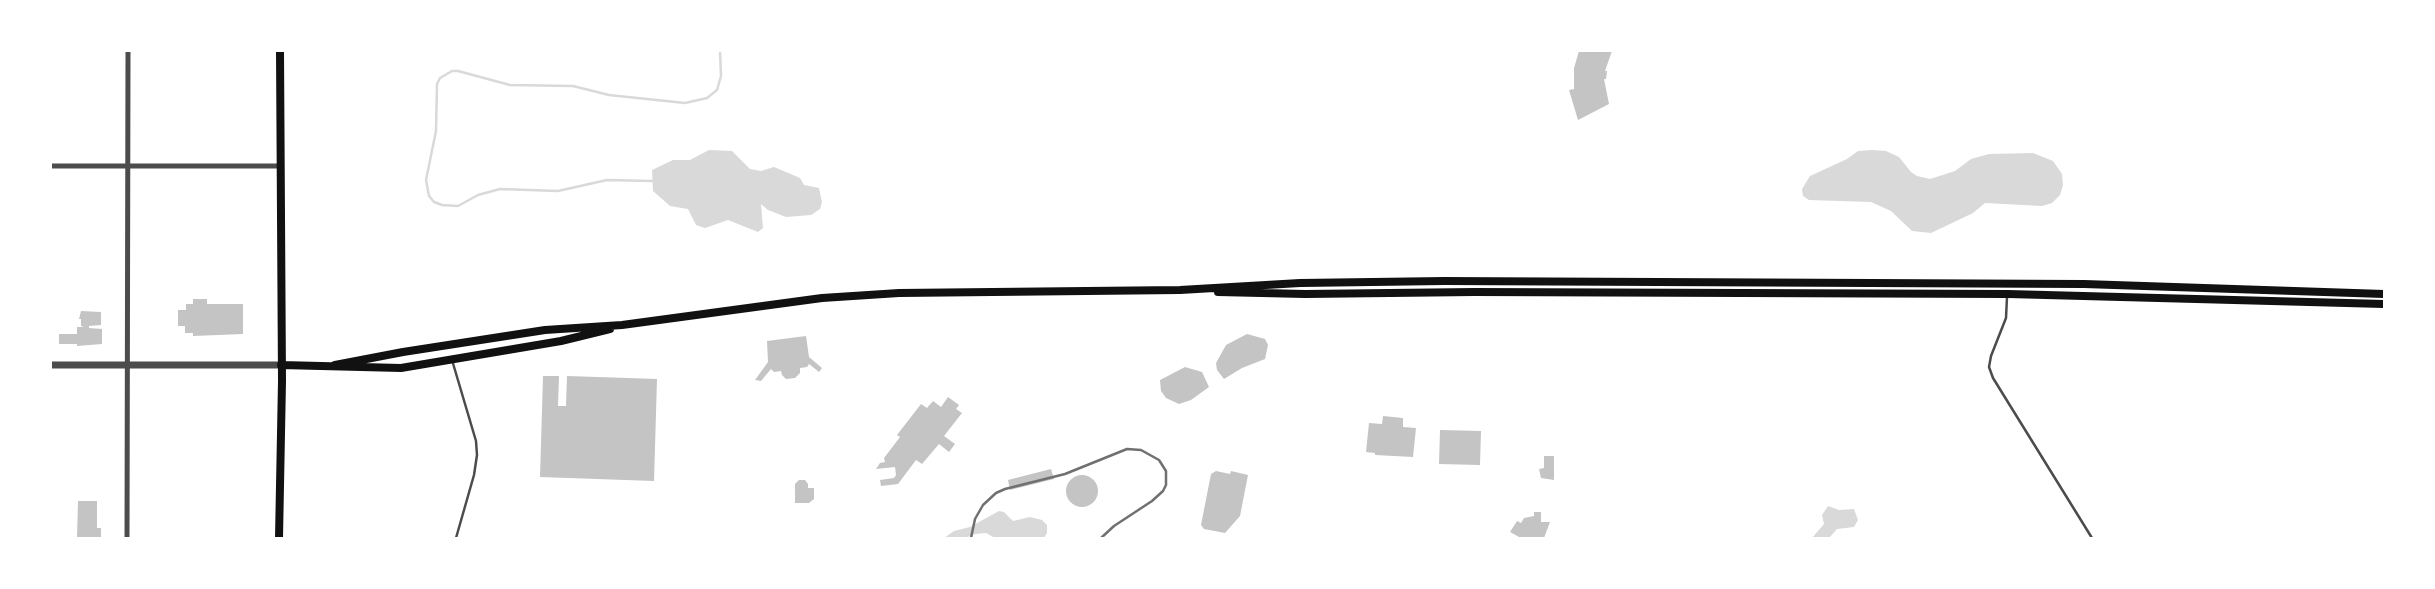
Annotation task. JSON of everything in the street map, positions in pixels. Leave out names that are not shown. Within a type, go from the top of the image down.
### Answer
[{"type":"main road","points":[[279,538],[280,51]]},
{"type":"main road","points":[[1180,290],[1300,283],[1444,281],[2008,283],[2384,294]]},
{"type":"main road","points":[[2184,298],[2193,292],[2258,289]]},
{"type":"main road","points":[[335,365],[545,330],[622,325],[875,294],[1180,290],[1306,294],[2008,294],[2384,304]]},
{"type":"main road","points":[[281,365],[392,369],[576,338],[622,325]]},
{"type":"street","points":[[127,538],[128,51]]},
{"type":"street","points":[[51,166],[281,166]]},
{"type":"street","points":[[51,365],[281,365]]},
{"type":"lane","points":[[2008,283],[2006,318],[1989,367],[1993,378],[2092,538]]},
{"type":"lane","points":[[452,360],[476,440],[477,455],[456,538]]},
{"type":"shaded area","points":[[709,150],[732,151],[750,169],[761,171],[774,167],[800,178],[804,185],[819,188],[822,202],[820,209],[811,215],[786,217],[761,204],[763,228],[758,232],[728,220],[705,228],[696,225],[688,209],[670,206],[653,191],[652,170],[673,160],[690,160]]},
{"type":"shaded area","points":[[1858,151],[1886,151],[1899,157],[1911,172],[1930,179],[1955,171],[1971,159],[1989,154],[2033,153],[2053,161],[2062,174],[2063,185],[2060,195],[2052,203],[2042,206],[1985,203],[1973,213],[1931,233],[1912,231],[1891,211],[1871,202],[1809,200],[1803,196],[1802,189],[1810,176]]},
{"type":"shaded area","points":[[1828,506],[1839,510],[1854,509],[1858,520],[1854,527],[1837,529],[1829,538],[1812,538],[1824,524],[1822,515]]},
{"type":"shaded area","points":[[999,511],[1013,521],[1030,517],[1042,520],[1047,525],[1047,533],[1044,538],[995,538],[986,533],[965,538],[944,538],[954,531],[970,527]]},
{"type":"building","points":[[1579,51],[1612,51],[1604,79],[1609,104],[1578,120],[1569,90],[1574,89],[1574,68]]},
{"type":"building","points":[[193,299],[207,299],[207,304],[243,304],[243,334],[193,336],[193,333],[185,333],[185,326],[178,326],[178,310],[186,310],[186,304],[193,304]]},
{"type":"building","points":[[81,311],[101,312],[101,325],[89,328],[102,329],[102,344],[59,344],[59,334],[77,334],[77,327],[84,327],[79,319]]},
{"type":"building","points":[[1247,334],[1265,339],[1268,345],[1265,359],[1224,379],[1217,370],[1216,363],[1226,345]]},
{"type":"building","points":[[806,336],[809,357],[822,368],[819,372],[809,364],[800,368],[800,373],[795,378],[786,379],[781,371],[774,372],[771,369],[761,381],[755,380],[768,362],[767,341]]},
{"type":"building","points":[[1185,367],[1202,372],[1209,387],[1191,400],[1179,404],[1166,398],[1161,391],[1160,380]]},
{"type":"building","points":[[543,376],[559,376],[558,406],[566,406],[567,376],[657,379],[654,481],[540,477]]},
{"type":"building","points":[[948,397],[959,405],[956,409],[962,413],[944,436],[955,444],[949,452],[939,444],[922,464],[916,460],[898,484],[881,486],[880,480],[894,478],[896,475],[895,467],[876,469],[880,463],[885,462],[884,458],[900,437],[897,435],[921,404],[927,408],[933,401],[941,407]]},
{"type":"building","points":[[1383,416],[1403,418],[1403,427],[1416,428],[1413,457],[1366,452],[1369,423],[1382,424]]},
{"type":"building","points":[[1440,430],[1481,431],[1480,465],[1439,464]]},
{"type":"building","points":[[1544,456],[1554,456],[1554,480],[1541,478],[1539,469],[1544,468]]},
{"type":"building","points":[[1051,469],[1054,479],[1010,490],[1008,480]]},
{"type":"building","points":[[1216,471],[1248,475],[1240,516],[1225,533],[1204,529],[1201,525],[1211,474]]},
{"type":"building","points":[[1082,475],[1093,480],[1098,491],[1093,502],[1082,507],[1071,502],[1066,491],[1071,480]]},
{"type":"building","points":[[799,480],[805,480],[808,488],[814,488],[814,499],[809,503],[795,503],[795,484]]},
{"type":"building","points":[[78,501],[97,501],[97,528],[101,528],[101,538],[77,538]]},
{"type":"building","points":[[1534,512],[1541,512],[1541,522],[1550,522],[1544,538],[1521,538],[1510,532],[1517,521],[1521,523],[1524,518],[1534,516]]},
{"type":"waterway","points":[[652,181],[607,180],[558,191],[500,189],[478,195],[458,206],[434,202],[429,196],[426,180],[436,131],[437,84],[440,78],[452,71],[458,71],[510,85],[573,86],[609,95],[685,103],[707,98],[717,90],[721,76],[720,51]]},
{"type":"railway","points":[[971,538],[975,519],[983,505],[1005,489],[1065,474],[1127,449],[1141,450],[1159,460],[1166,471],[1163,491],[1101,538]]}]
